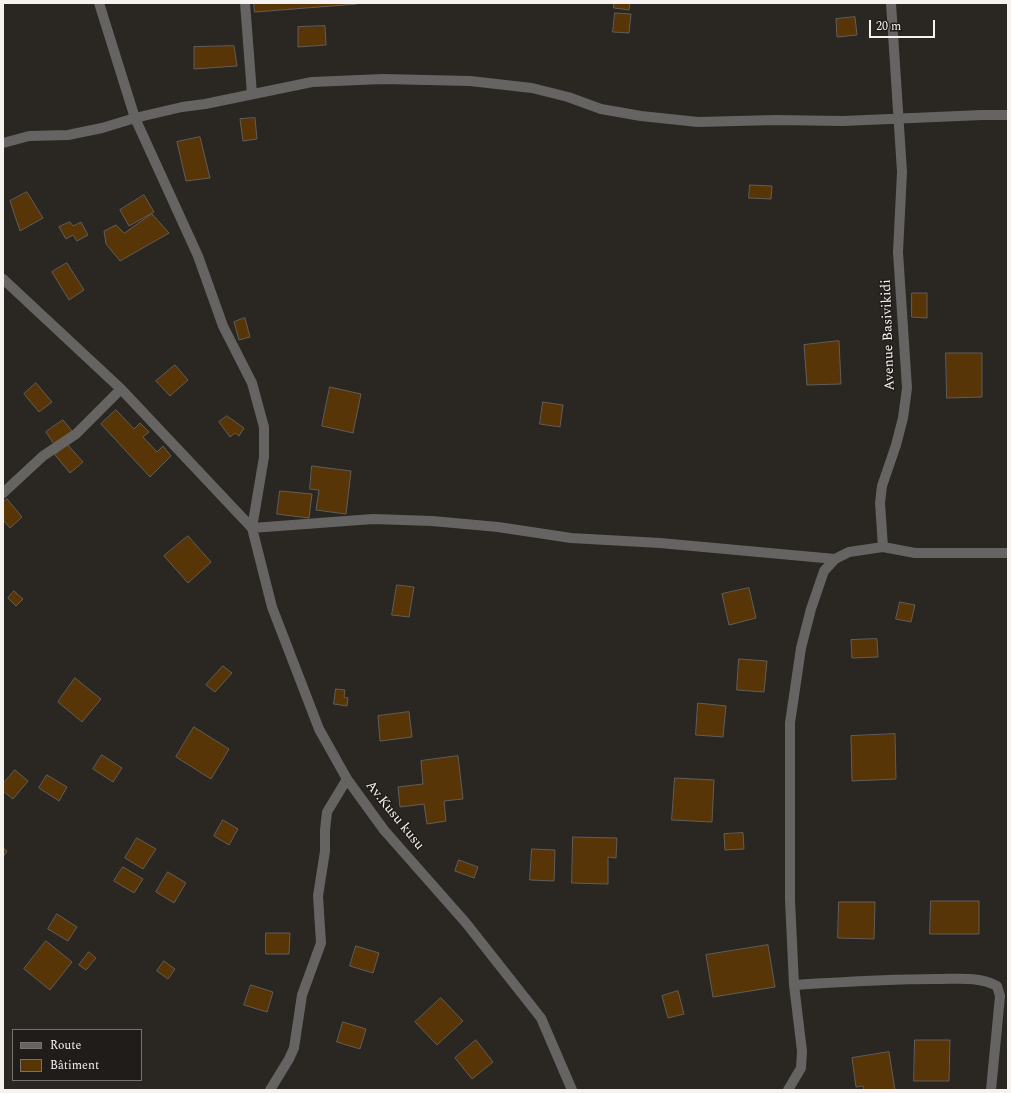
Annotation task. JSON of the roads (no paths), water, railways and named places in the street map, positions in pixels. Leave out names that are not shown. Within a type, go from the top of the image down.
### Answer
[{"type":"street","points":[[99,3],[135,118],[198,256],[223,326],[252,382],[264,426],[264,457],[252,528]]},
{"type":"street","points":[[245,3],[252,94]]},
{"type":"street","name":"Avenue Basivikidi","points":[[883,547],[880,503],[882,486],[896,445],[903,418],[907,388],[898,252],[902,172],[891,3]]},
{"type":"street","points":[[3,143],[29,136],[68,134],[102,128],[135,118],[182,107],[312,82],[383,79],[470,81],[532,88],[568,97],[601,109],[641,116],[698,122],[899,119],[1008,115]]},
{"type":"street","points":[[3,279],[121,389],[252,528]]},
{"type":"street","points":[[3,493],[43,456],[76,434],[121,389]]},
{"type":"street","points":[[252,528],[373,519],[432,521],[498,527],[571,538],[660,543],[835,559]]},
{"type":"street","name":"Av.Kusu kusu","points":[[252,528],[272,608],[296,673],[319,729],[347,779],[384,830],[466,923],[541,1018],[572,1090]]},
{"type":"street","points":[[788,1090],[801,1068],[802,1051],[794,985],[790,900],[790,723],[801,648],[811,609],[824,571],[835,559],[849,552],[883,547],[915,553],[1008,552]]},
{"type":"street","points":[[270,1090],[294,1048],[302,995],[321,943],[318,896],[325,850],[324,830],[327,812],[347,779]]},
{"type":"street","points":[[794,985],[902,979],[977,980],[989,982],[997,986],[1000,996],[991,1090]]}]
